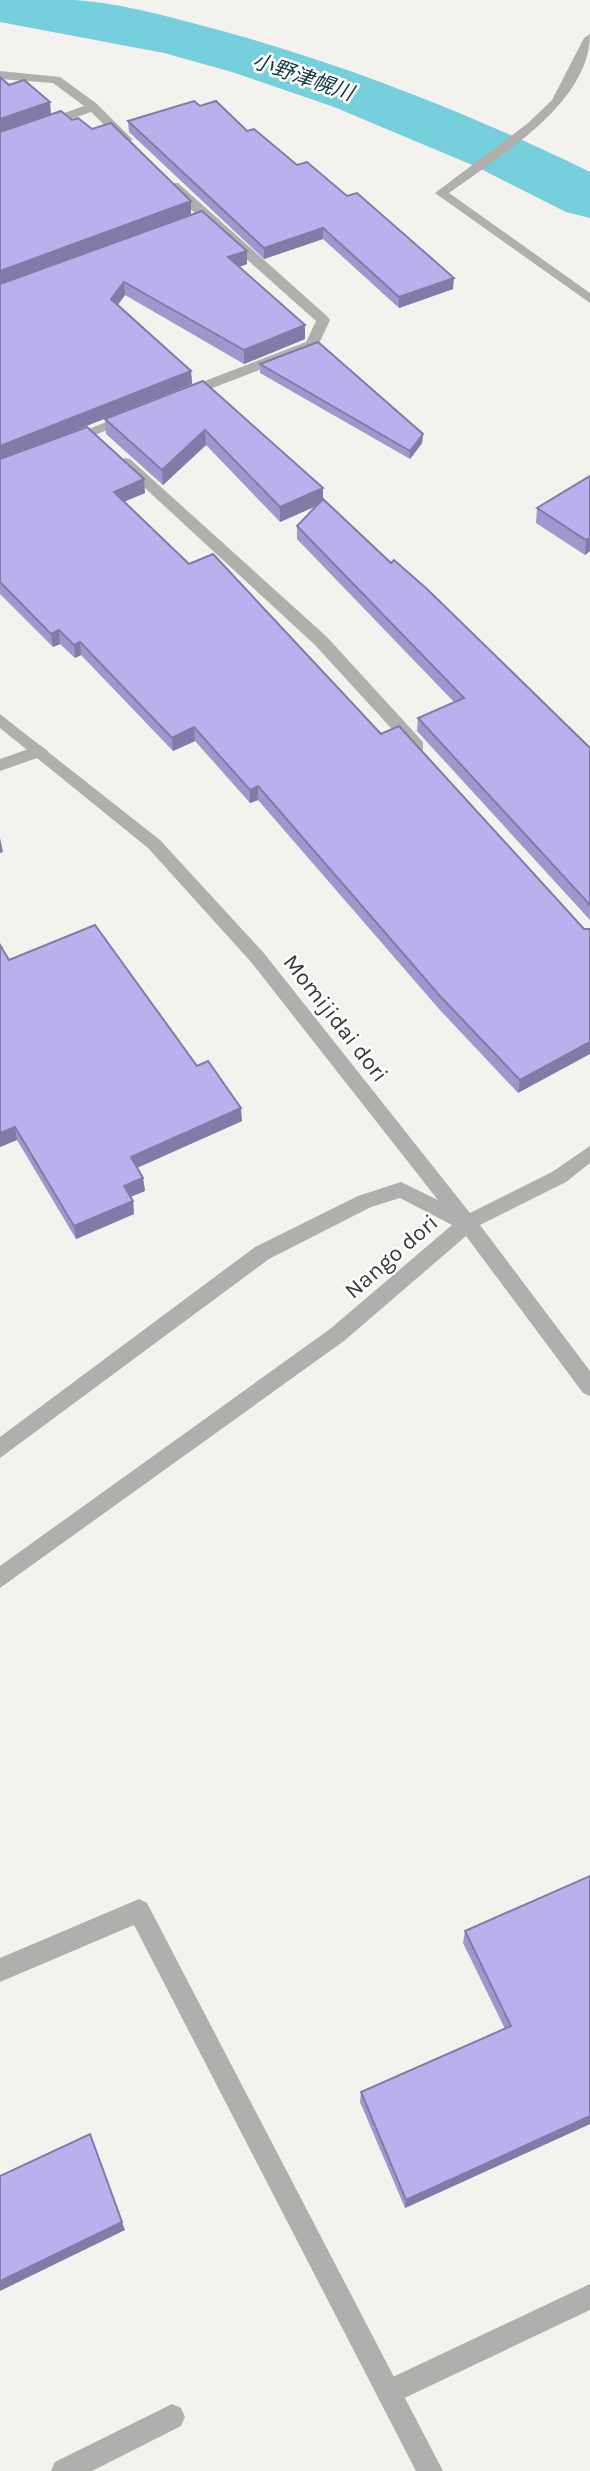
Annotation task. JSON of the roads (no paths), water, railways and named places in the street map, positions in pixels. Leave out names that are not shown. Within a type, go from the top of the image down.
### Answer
[{"type":"street","points":[[590,38],[557,102],[531,127],[441,194],[590,299]]},
{"type":"street","points":[[0,75],[57,80],[93,107],[140,153]]},
{"type":"street","points":[[0,140],[93,107]]},
{"type":"street","points":[[158,171],[199,220],[323,320],[312,345],[169,401]]},
{"type":"street","points":[[52,447],[100,440],[143,411]]},
{"type":"street","points":[[100,440],[321,641],[432,763]]},
{"type":"street","name":"Momijidai dori","points":[[0,720],[154,844],[257,957],[467,1223],[590,1387]]},
{"type":"street","points":[[0,765],[40,751]]},
{"type":"street","points":[[467,1223],[559,1177],[590,1153]]},
{"type":"street","name":"Nango dori","points":[[0,1449],[262,1253],[365,1201],[401,1190],[467,1223],[337,1335],[0,1578]]},
{"type":"street","points":[[0,1970],[139,1911],[430,2471]]},
{"type":"street","points":[[389,2392],[590,2297]]},
{"type":"street","points":[[64,2471],[172,2417]]},
{"type":"waterway","name":"小野津幌川","points":[[0,4],[171,36],[254,59],[356,94],[500,153],[590,198]]}]
